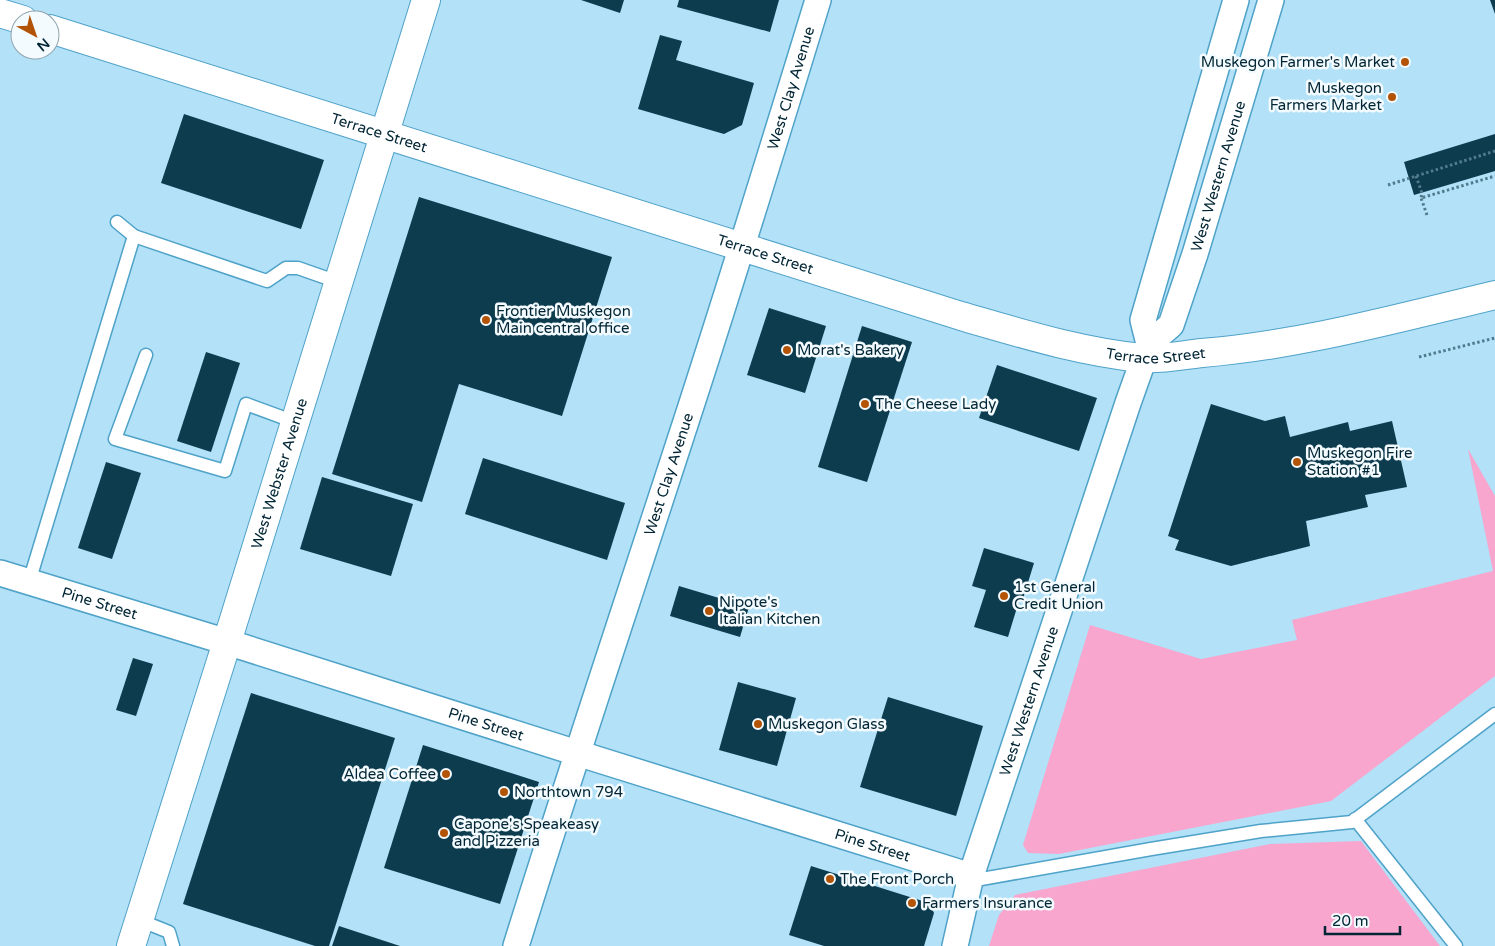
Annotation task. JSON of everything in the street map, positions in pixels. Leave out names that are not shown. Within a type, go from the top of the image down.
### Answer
[{"type":"main road","name":"West Webster Avenue","points":[[130,946],[227,642],[426,0]]},
{"type":"main road","name":"Terrace Street","points":[[60,32],[1001,328],[1053,342],[1107,353],[1146,351],[1219,352],[1304,340],[1495,296]]},
{"type":"street","name":"West Clay Avenue","points":[[516,946],[693,399],[818,0]]},
{"type":"street","name":"West Western Avenue","points":[[956,946],[971,879],[1146,351],[1143,320],[1236,0]]},
{"type":"street","name":"West Western Avenue","points":[[1146,351],[1171,325],[1195,254],[1271,0]]},
{"type":"street","name":"Pine Street","points":[[0,573],[227,642],[971,879]]},
{"type":"lane","points":[[117,222],[134,236],[267,280],[286,268],[298,268],[338,282]]},
{"type":"lane","points":[[29,582],[134,236]]},
{"type":"lane","points":[[146,355],[115,439],[225,471],[246,404],[295,422]]},
{"type":"lane","points":[[971,879],[1261,831],[1352,822],[1495,714]]},
{"type":"lane","points":[[1355,819],[1456,946]]},
{"type":"lane","points":[[139,920],[169,932],[173,946]]},
{"type":"path","points":[[1388,185],[1495,151]]},
{"type":"path","points":[[1416,176],[1427,214]]},
{"type":"path","points":[[1421,198],[1495,176]]},
{"type":"path","points":[[1419,357],[1495,338]]},
{"type":"shaded area","points":[[1468,449],[1495,496],[1495,676],[1331,801],[1059,854],[1028,853],[1023,845],[1090,625],[1201,659],[1297,640],[1292,620],[1493,571]]},
{"type":"shaded area","points":[[1361,841],[1440,946],[989,946],[999,915],[1015,895],[1270,844]]},
{"type":"building","points":[[581,0],[624,0],[620,13]]},
{"type":"building","points":[[679,0],[779,0],[770,32],[677,7]]},
{"type":"building","points":[[1490,0],[1495,0],[1495,14]]},
{"type":"building","points":[[660,35],[682,41],[676,60],[754,83],[742,125],[724,134],[638,109]]},
{"type":"building","points":[[184,114],[324,160],[301,229],[161,183]]},
{"type":"building","points":[[1495,134],[1495,171],[1414,195],[1404,162]]},
{"type":"building","name":"Frontier Muskegon Main central office","points":[[419,197],[612,257],[562,416],[459,384],[422,502],[332,474]]},
{"type":"building","name":"Morat's Bakery","points":[[769,308],[826,326],[805,393],[747,375]]},
{"type":"building","name":"The Cheese Lady","points":[[862,326],[912,342],[867,482],[818,467]]},
{"type":"building","points":[[206,352],[240,363],[211,452],[177,441]]},
{"type":"building","points":[[997,365],[1097,398],[1079,451],[979,418]]},
{"type":"building","name":"Muskegon Fire Station #1","points":[[1211,404],[1265,421],[1285,416],[1290,437],[1348,422],[1350,431],[1392,421],[1407,487],[1365,495],[1368,507],[1306,521],[1310,546],[1231,566],[1175,550],[1179,540],[1168,536]]},
{"type":"building","points":[[483,458],[625,503],[607,560],[465,514]]},
{"type":"building","points":[[106,462],[141,473],[112,559],[78,548]]},
{"type":"building","points":[[322,477],[413,504],[391,576],[300,549]]},
{"type":"building","name":"1st General Credit Union","points":[[984,548],[1034,563],[1022,602],[1019,601],[1008,637],[974,627],[986,590],[972,586]]},
{"type":"building","name":"Nipote's Italian Kitchen","points":[[679,586],[749,607],[740,637],[670,616]]},
{"type":"building","points":[[133,658],[153,664],[136,716],[116,710]]},
{"type":"building","name":"Muskegon Glass","points":[[738,682],[796,698],[777,766],[719,750]]},
{"type":"building","points":[[251,693],[395,738],[329,946],[315,946],[183,904]]},
{"type":"building","points":[[888,697],[983,726],[956,816],[860,787]]},
{"type":"building","points":[[423,745],[539,782],[500,904],[384,868]]},
{"type":"building","points":[[811,866],[929,903],[934,913],[924,946],[824,946],[789,935]]},
{"type":"building","points":[[339,926],[400,946],[332,946]]},
{"type":"place","name":"Muskegon Farmer's Market","points":[[1405,62]]},
{"type":"place","name":"Muskegon Farmers Market","points":[[1392,97]]},
{"type":"place","name":"Frontier Muskegon Main central office","points":[[486,320]]},
{"type":"place","name":"Morat's Bakery","points":[[787,350]]},
{"type":"place","name":"The Cheese Lady","points":[[865,404]]},
{"type":"place","name":"Muskegon Fire Station #1","points":[[1297,462]]},
{"type":"place","name":"1st General Credit Union","points":[[1004,596]]},
{"type":"place","name":"Nipote's Italian Kitchen","points":[[709,611]]},
{"type":"place","name":"Muskegon Glass","points":[[758,724]]},
{"type":"place","name":"Aldea Coffee","points":[[446,774]]},
{"type":"place","name":"Northtown 794","points":[[504,792]]},
{"type":"place","name":"Capone's Speakeasy and Pizzeria","points":[[444,833]]},
{"type":"place","name":"The Front Porch","points":[[830,879]]},
{"type":"place","name":"Farmers Insurance","points":[[912,903]]}]
